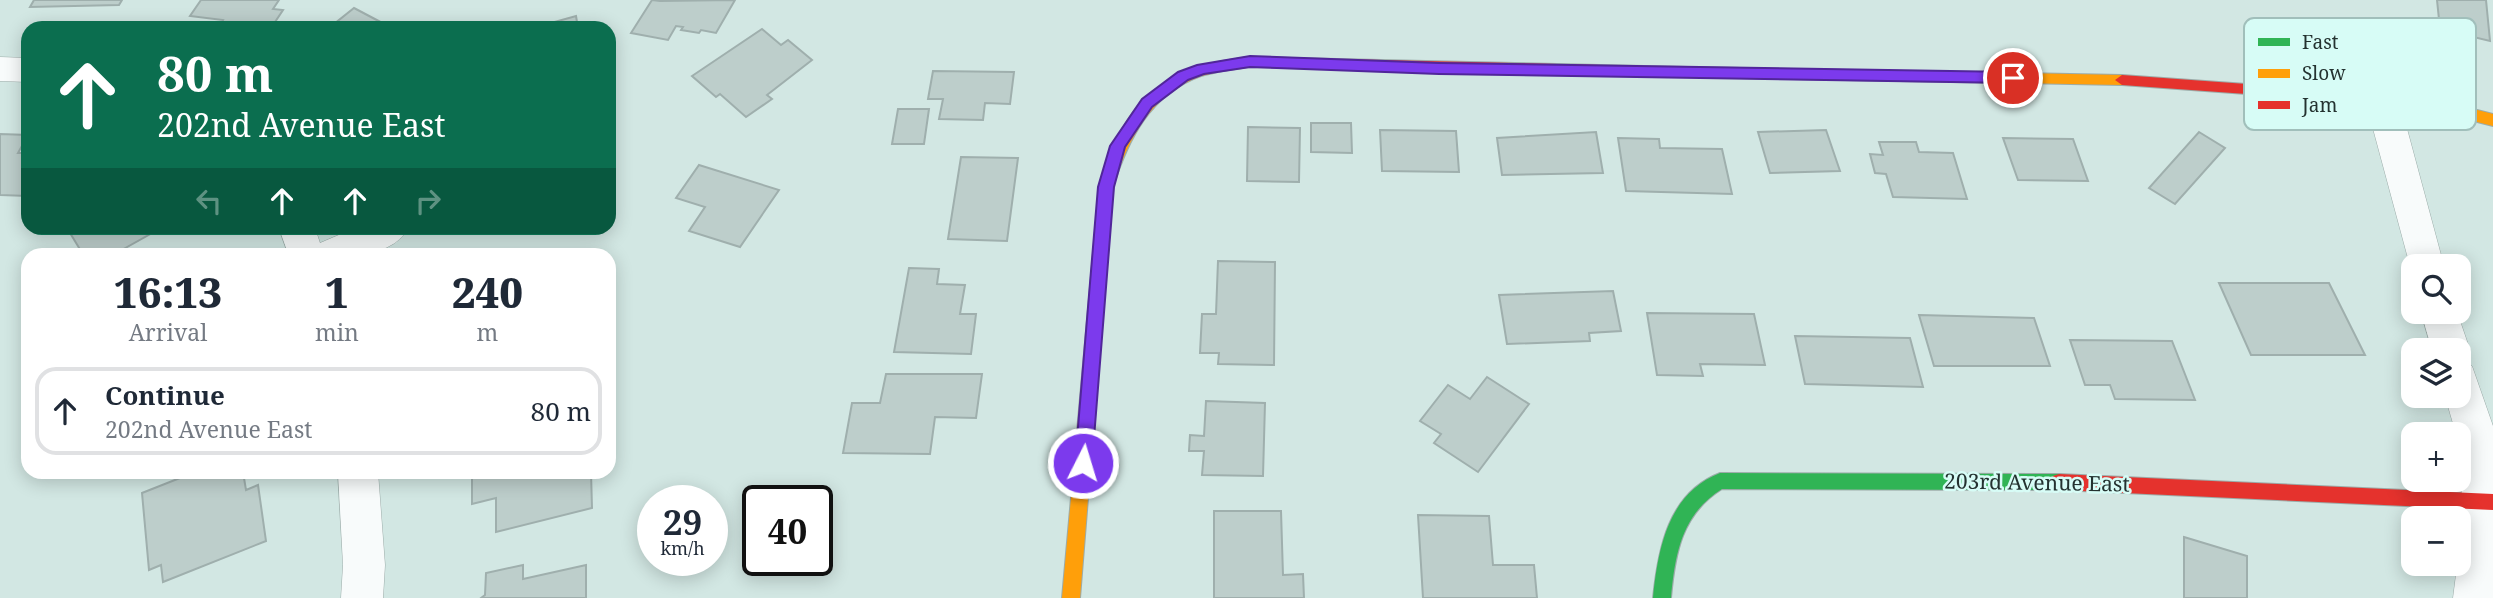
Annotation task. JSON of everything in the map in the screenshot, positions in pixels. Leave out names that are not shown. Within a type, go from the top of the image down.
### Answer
[{"type":"street","points":[[1071,598],[1106,187],[1117,146],[1132,121],[1147,103],[1183,76],[1202,69],[1250,62],[1453,69],[2150,80],[2244,88]]},
{"type":"street","points":[[0,69],[21,70]]},
{"type":"street","points":[[2476,116],[2493,120]]},
{"type":"street","points":[[2390,130],[2423,254]]},
{"type":"street","points":[[346,248],[374,235]]},
{"type":"street","points":[[2468,408],[2488,500],[2474,598]]},
{"type":"street","points":[[358,479],[364,565],[362,598]]},
{"type":"street","name":"203rd Avenue East","points":[[1661,598],[1665,556],[1681,512],[1702,488],[1720,481],[2064,482],[2488,500]]},
{"type":"building","points":[[34,0],[122,0],[119,5],[30,7]]},
{"type":"building","points":[[201,0],[279,0],[273,9],[283,10],[276,21],[222,21],[190,16]]},
{"type":"building","points":[[652,0],[735,0],[716,33],[681,30],[683,27],[676,26],[668,40],[631,33]]},
{"type":"building","points":[[2437,0],[2486,0],[2490,41],[2476,38],[2476,18],[2439,18]]},
{"type":"building","points":[[354,8],[379,21],[338,21]]},
{"type":"building","points":[[576,16],[577,21],[558,21]]},
{"type":"building","points":[[762,29],[781,45],[788,40],[812,60],[767,95],[772,99],[746,117],[720,94],[716,97],[692,76]]},
{"type":"building","points":[[933,71],[1014,72],[1010,104],[985,103],[983,120],[939,119],[943,99],[928,99]]},
{"type":"building","points":[[898,109],[929,109],[924,144],[892,144]]},
{"type":"building","points":[[1311,123],[1351,123],[1352,153],[1311,152]]},
{"type":"building","points":[[1248,127],[1300,128],[1299,182],[1247,181]]},
{"type":"building","points":[[1380,130],[1456,131],[1459,172],[1382,171]]},
{"type":"building","points":[[1826,130],[1840,171],[1770,173],[1758,132]]},
{"type":"building","points":[[1596,132],[1603,173],[1502,175],[1497,138]]},
{"type":"building","points":[[2199,132],[2225,148],[2175,204],[2149,188]]},
{"type":"building","points":[[0,134],[21,135],[18,153],[21,153],[21,196],[0,195]]},
{"type":"building","points":[[1618,138],[1659,139],[1660,148],[1722,149],[1732,194],[1626,191]]},
{"type":"building","points":[[2003,138],[2073,139],[2088,181],[2018,180]]},
{"type":"building","points":[[1879,142],[1916,142],[1919,152],[1953,153],[1967,199],[1893,197],[1886,174],[1875,173],[1870,154],[1883,155]]},
{"type":"building","points":[[961,157],[1018,158],[1007,241],[948,239]]},
{"type":"building","points":[[699,165],[779,190],[740,247],[689,231],[705,207],[676,198]]},
{"type":"building","points":[[71,235],[148,235],[125,248],[79,248]]},
{"type":"building","points":[[1218,261],[1275,262],[1274,365],[1218,364],[1219,353],[1200,353],[1202,314],[1216,314]]},
{"type":"building","points":[[909,268],[939,269],[937,284],[965,285],[960,314],[976,314],[971,354],[894,352]]},
{"type":"building","points":[[2219,283],[2329,283],[2365,355],[2251,355]]},
{"type":"building","points":[[1613,291],[1621,331],[1589,333],[1590,341],[1507,344],[1499,295]]},
{"type":"building","points":[[1647,313],[1754,314],[1765,365],[1700,364],[1703,376],[1657,375]]},
{"type":"building","points":[[1919,315],[2034,318],[2050,366],[1934,366]]},
{"type":"building","points":[[1795,336],[1910,338],[1923,387],[1805,384]]},
{"type":"building","points":[[2070,340],[2172,341],[2195,400],[2115,399],[2110,385],[2085,385]]},
{"type":"building","points":[[886,374],[982,374],[976,418],[935,417],[930,454],[843,453],[852,403],[880,403]]},
{"type":"building","points":[[1487,377],[1529,404],[1478,472],[1434,443],[1441,434],[1420,421],[1448,385],[1470,399]]},
{"type":"building","points":[[1206,401],[1265,403],[1263,476],[1202,475],[1204,451],[1189,451],[1190,435],[1204,436]]},
{"type":"building","points":[[177,479],[244,479],[246,490],[258,485],[266,541],[163,582],[161,565],[149,570],[142,493]]},
{"type":"building","points":[[472,479],[591,479],[592,508],[496,532],[496,498],[472,504]]},
{"type":"building","points":[[1214,511],[1281,511],[1283,575],[1303,574],[1304,598],[1214,598]]},
{"type":"building","points":[[1418,515],[1489,516],[1493,565],[1534,565],[1537,598],[1423,598]]},
{"type":"building","points":[[2184,537],[2247,556],[2247,598],[2184,598]]},
{"type":"building","points":[[523,565],[523,579],[586,565],[586,598],[481,598],[485,595],[486,573]]},
{"type":"traffic: fast","points":[[1662,598],[1670,546],[1682,515],[1704,491],[1720,481],[2059,482]]},
{"type":"traffic: slow","points":[[1071,598],[1106,187],[1122,143],[1145,107],[1160,92],[1178,80],[1222,66]]},
{"type":"traffic: slow","points":[[1688,72],[2122,80]]},
{"type":"traffic: slow","points":[[2476,116],[2493,120]]},
{"type":"traffic: jam","points":[[1222,66],[1249,62],[1688,72]]},
{"type":"traffic: jam","points":[[2122,80],[2244,89]]},
{"type":"traffic: jam","points":[[2059,482],[2493,502]]},
{"type":"route","points":[[1083,463],[1106,187],[1117,146],[1132,121],[1147,103],[1183,76],[1202,69],[1250,62],[2013,78]]}]
